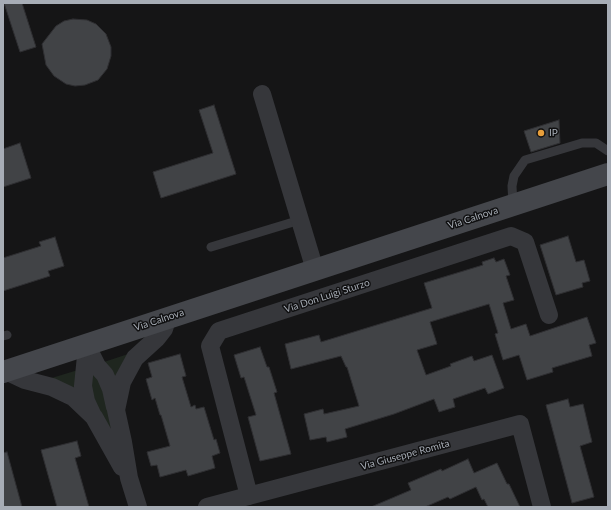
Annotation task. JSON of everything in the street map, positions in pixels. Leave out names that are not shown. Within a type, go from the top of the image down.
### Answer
[{"type":"main road","name":"Via Calnova","points":[[4,371],[608,174]]},
{"type":"street","points":[[262,94],[316,270]]},
{"type":"street","name":"Via Don Luigi Sturzo","points":[[249,496],[210,346],[219,331],[511,236],[525,242],[550,315]]},
{"type":"street","points":[[116,410],[122,382],[135,358],[152,343],[164,329],[168,317]]},
{"type":"street","points":[[86,344],[97,366],[105,375],[110,389],[123,442],[129,478],[138,507]]},
{"type":"street","points":[[86,344],[83,386],[86,401],[129,478]]},
{"type":"street","points":[[4,371],[26,380],[52,387],[73,397],[94,417]]},
{"type":"street","name":"Via Giuseppe Romita","points":[[207,507],[520,424],[542,507]]},
{"type":"lane","points":[[513,205],[512,186],[514,176],[525,160],[582,143],[596,143],[608,151]]},
{"type":"lane","points":[[211,247],[300,220]]},
{"type":"shaded area","points":[[131,353],[114,386],[101,363]]},
{"type":"shaded area","points":[[90,367],[99,376],[112,427],[109,428],[91,398]]},
{"type":"shaded area","points":[[78,370],[78,395],[45,380]]},
{"type":"building","points":[[4,3],[22,3],[36,47],[20,52]]},
{"type":"building","points":[[73,19],[87,20],[96,24],[106,34],[111,47],[111,56],[107,69],[98,80],[85,85],[75,86],[66,84],[54,76],[46,65],[42,44],[56,26],[64,21]]},
{"type":"building","points":[[214,105],[236,174],[161,198],[153,172],[213,153],[199,110]]},
{"type":"building","points":[[559,120],[560,143],[531,152],[524,131]]},
{"type":"building","points":[[20,143],[31,178],[3,187],[3,149]]},
{"type":"building","points":[[568,236],[576,262],[584,260],[590,281],[582,283],[583,287],[556,295],[540,245]]},
{"type":"building","points":[[55,237],[64,266],[48,271],[50,276],[3,291],[3,258],[41,246],[39,242]]},
{"type":"building","points":[[494,258],[496,262],[504,259],[510,275],[506,276],[514,300],[503,303],[511,329],[526,324],[530,336],[587,317],[596,343],[589,345],[592,356],[552,368],[553,372],[527,380],[519,355],[503,360],[495,334],[498,333],[489,304],[430,322],[437,344],[417,350],[426,375],[451,366],[450,364],[472,356],[474,361],[492,355],[504,388],[488,394],[485,388],[453,399],[455,407],[439,412],[434,399],[394,414],[345,429],[347,437],[327,442],[326,437],[310,440],[304,414],[323,409],[324,414],[359,406],[347,367],[341,356],[291,369],[285,344],[319,335],[321,342],[432,308],[424,283],[483,265],[482,262]]},
{"type":"building","points":[[260,347],[267,367],[269,367],[277,392],[274,393],[291,454],[260,461],[248,417],[256,415],[244,377],[241,378],[234,355]]},
{"type":"building","points":[[180,354],[186,376],[182,377],[191,407],[195,405],[196,409],[204,407],[214,440],[216,439],[220,453],[212,456],[215,468],[188,476],[186,470],[160,477],[157,465],[151,466],[147,452],[170,446],[155,398],[152,400],[146,379],[152,377],[148,363]]},
{"type":"building","points":[[568,399],[570,407],[583,404],[592,442],[580,446],[594,497],[572,503],[546,405]]},
{"type":"building","points":[[77,441],[81,456],[75,458],[89,507],[57,507],[41,450]]},
{"type":"building","points":[[7,452],[22,507],[3,507],[3,453]]},
{"type":"building","points":[[468,459],[474,473],[497,463],[520,507],[488,507],[484,499],[482,500],[476,487],[450,499],[448,497],[425,507],[371,507],[411,490],[408,483],[441,469],[442,471]]},
{"type":"place","name":"IP","points":[[541,133]]}]
